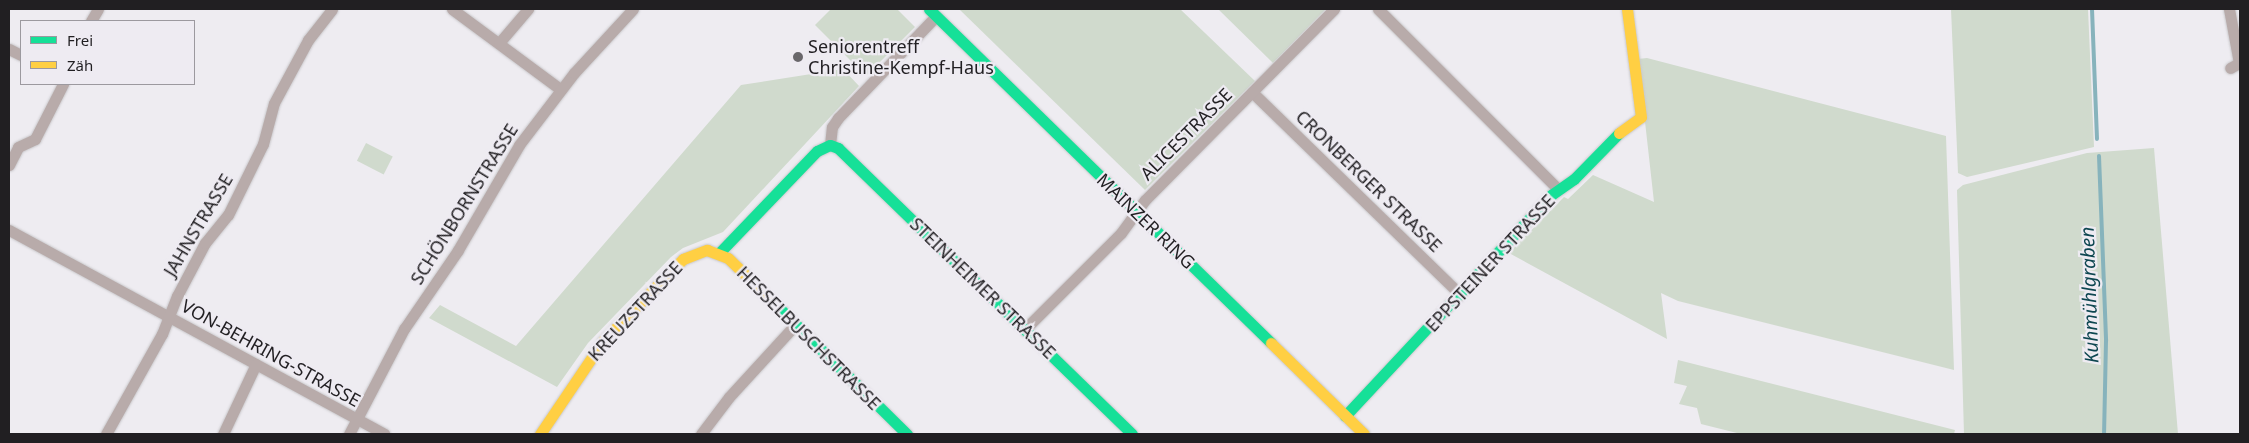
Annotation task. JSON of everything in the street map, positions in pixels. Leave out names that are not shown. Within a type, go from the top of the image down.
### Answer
[{"type":"street","points":[[92,20],[98,9]]},
{"type":"street","name":"JAHNSTRASSE","points":[[106,434],[205,243],[228,215],[266,136],[274,103],[308,40],[332,9]]},
{"type":"street","points":[[452,9],[560,90]]},
{"type":"street","points":[[499,43],[528,9]]},
{"type":"street","name":"SCHÖNBORNSTRASSE","points":[[349,434],[407,324],[458,250],[514,152],[560,90],[633,9]]},
{"type":"street","name":"ALICESTRASSE","points":[[1025,329],[1121,233],[1136,212],[1334,9]]},
{"type":"street","points":[[1378,9],[1558,189]]},
{"type":"street","name":"EPPSTEINER STRASSE","points":[[1345,416],[1461,295],[1558,189],[1574,179],[1620,132],[1641,117],[1627,9]]},
{"type":"street","points":[[2229,9],[2239,63],[2230,68]]},
{"type":"street","points":[[720,252],[817,151],[830,144],[832,128],[838,118],[932,12]]},
{"type":"street","name":"MAINZER RING","points":[[932,12],[1364,434]]},
{"type":"street","points":[[9,165],[18,147],[35,139],[62,85]]},
{"type":"street","name":"CRONBERGER STRASSE","points":[[1252,92],[1461,295]]},
{"type":"street","name":"STEINHEIMER STRASSE","points":[[830,144],[838,148],[1132,434]]},
{"type":"street","name":"VON-BEHRING-STRASSE","points":[[9,230],[384,434]]},
{"type":"street","name":"KREUZSTRASSE","points":[[540,434],[594,351],[682,259],[707,250],[720,252]]},
{"type":"street","name":"HESSELBUSCHSTRASSE","points":[[720,252],[907,434]]},
{"type":"street","points":[[701,434],[729,397],[794,325]]},
{"type":"street","points":[[223,434],[256,364]]},
{"type":"shaded area","points":[[831,9],[897,9],[915,27],[866,76],[815,25]]},
{"type":"shaded area","points":[[959,9],[1180,9],[1255,81],[1145,190]]},
{"type":"shaded area","points":[[1218,9],[1326,9],[1273,63]]},
{"type":"shaded area","points":[[1951,9],[2088,9],[2094,147],[1967,177],[1958,173]]},
{"type":"shaded area","points":[[1647,58],[1946,136],[1954,370],[1678,301],[1661,293],[1667,339],[1509,253],[1564,197],[1568,199],[1593,175],[1654,202],[1638,59]]},
{"type":"shaded area","points":[[843,69],[859,86],[723,232],[683,248],[671,257],[588,343],[557,387],[429,318],[440,305],[516,346],[741,85]]},
{"type":"shaded area","points":[[366,143],[393,157],[384,174],[357,161]]},
{"type":"shaded area","points":[[2154,148],[2178,434],[1964,434],[1957,190],[1963,185],[2087,153]]},
{"type":"shaded area","points":[[1678,360],[1955,430],[1954,434],[1741,434],[1701,424],[1697,408],[1679,404],[1687,386],[1674,383]]},
{"type":"waterway","name":"Kuhmühlgraben","points":[[2092,9],[2097,139]]},
{"type":"waterway","name":"Kuhmühlgraben","points":[[2099,156],[2106,341],[2104,434]]},
{"type":"traffic: fast","points":[[929,9],[1271,343]]},
{"type":"traffic: fast","points":[[1345,416],[1551,195],[1574,179],[1619,133]]},
{"type":"traffic: fast","points":[[720,252],[817,151],[830,145],[838,148],[1132,434]]},
{"type":"traffic: fast","points":[[774,303],[907,434]]},
{"type":"traffic: slow","points":[[1619,133],[1641,117],[1627,9]]},
{"type":"traffic: slow","points":[[540,434],[603,341],[683,259],[707,250],[728,258],[774,303]]},
{"type":"traffic: slow","points":[[1271,343],[1364,434]]},
{"type":"place","name":"Seniorentreff Christine-Kempf-Haus","points":[[798,57]]}]
